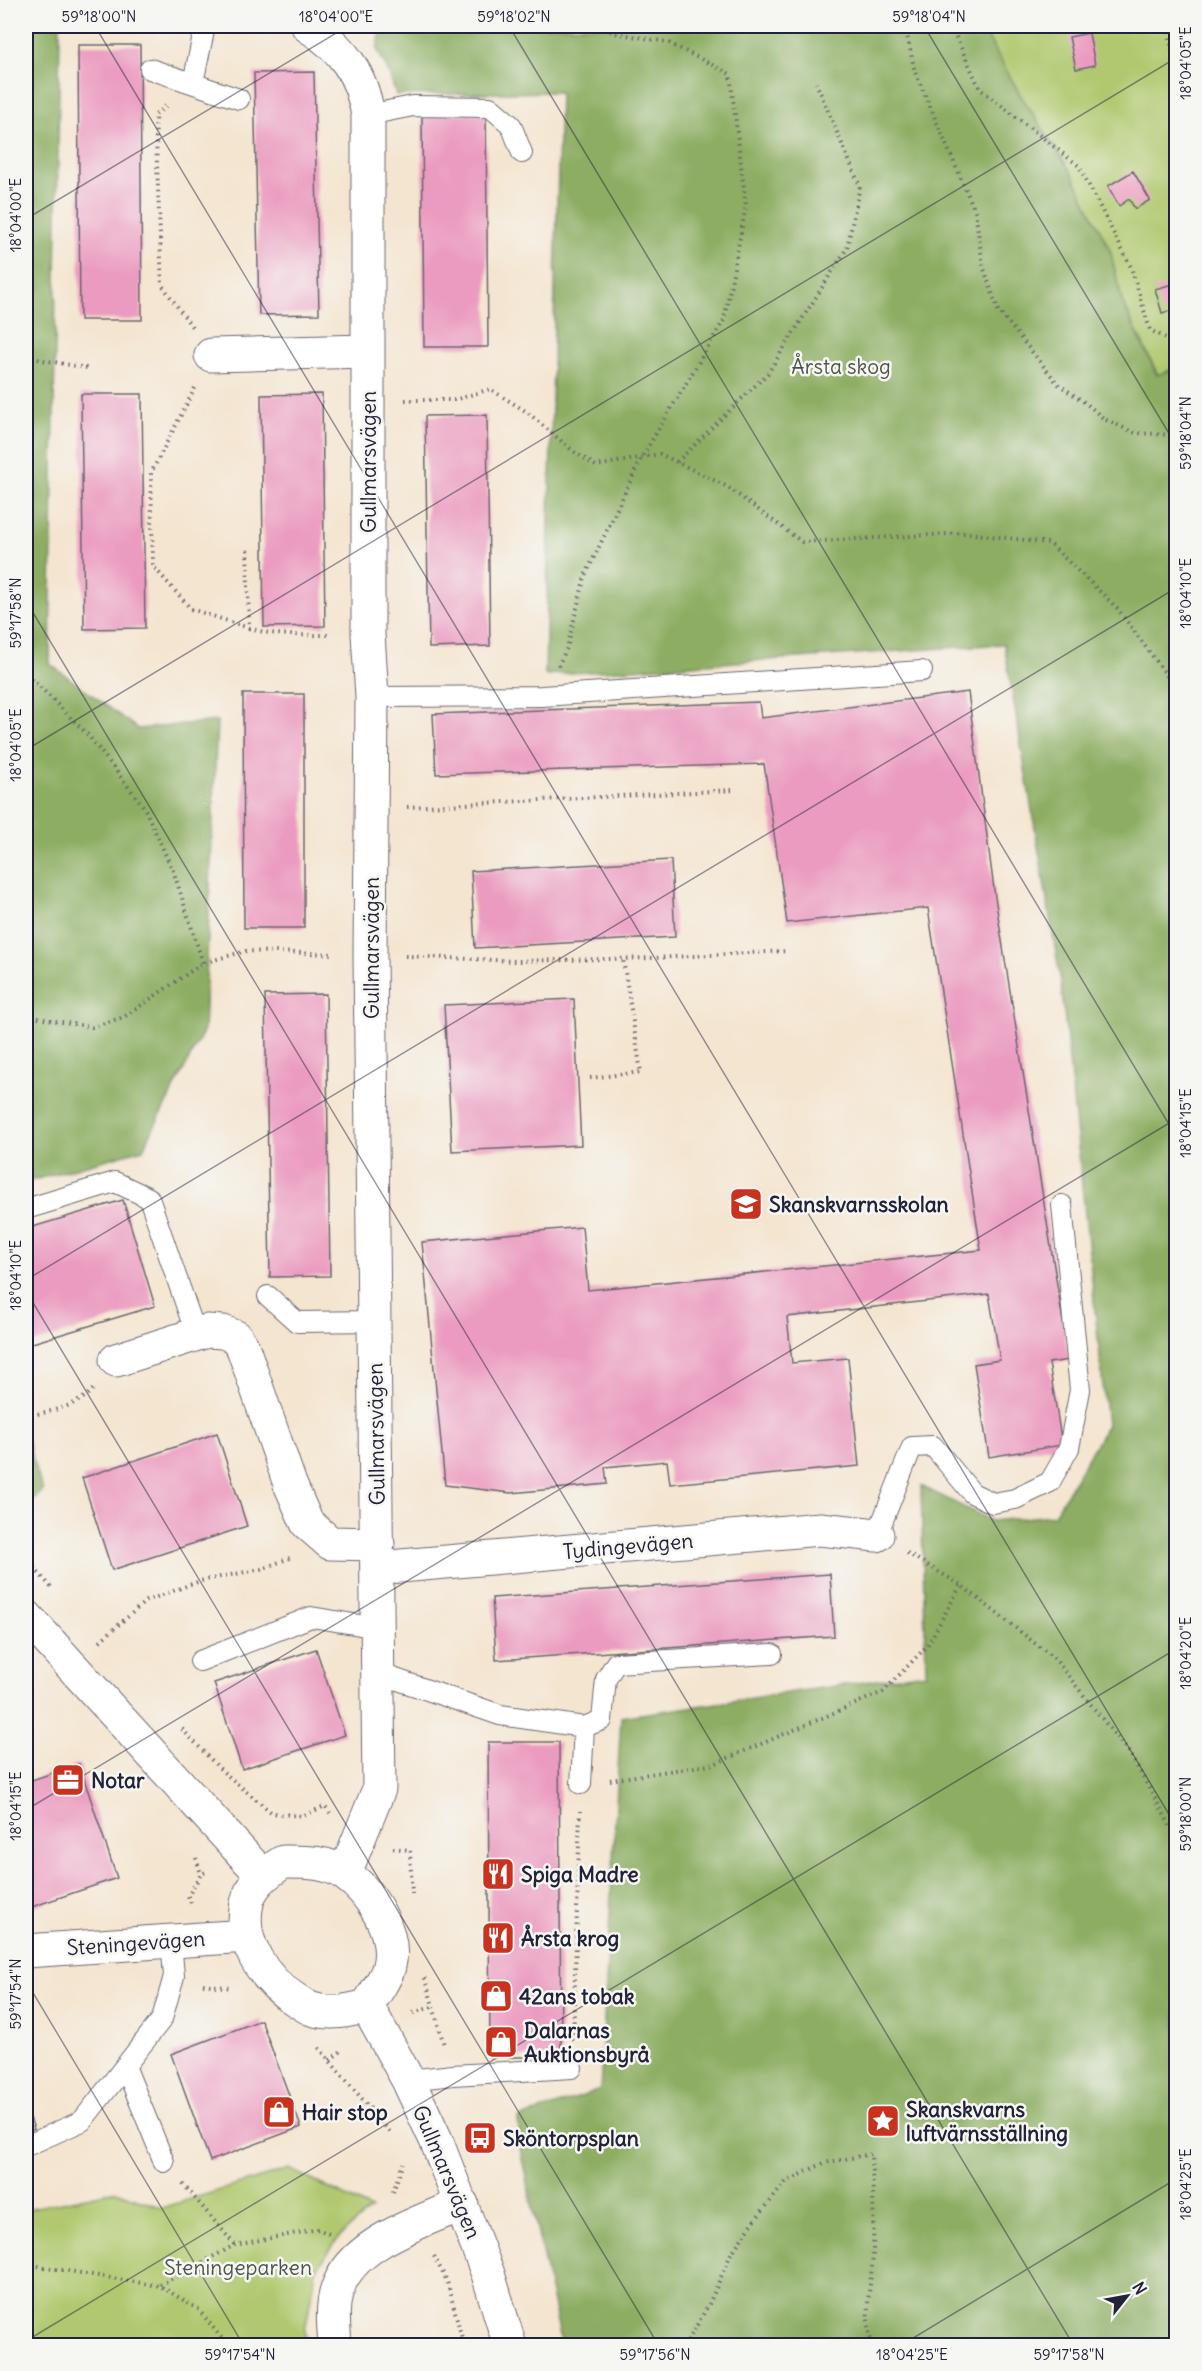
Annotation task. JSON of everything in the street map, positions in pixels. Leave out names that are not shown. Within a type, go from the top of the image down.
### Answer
[{"type":"street","name":"Gullmarsvägen","points":[[308,26],[327,37],[354,69],[364,91],[368,115],[368,634],[372,697],[370,955],[379,1789],[345,1873]]},
{"type":"street","points":[[211,355],[367,351]]},
{"type":"street","points":[[116,1360],[207,1331],[223,1332],[236,1337],[243,1348],[290,1484],[307,1523],[330,1543],[378,1556]]},
{"type":"street","name":"Tydingevägen","points":[[378,1556],[820,1529],[877,1535]]},
{"type":"street","points":[[26,1616],[263,1876]]},
{"type":"street","points":[[282,1862],[314,1862],[345,1873],[374,1902],[389,1934],[389,1966],[367,2006],[338,2013],[310,2009],[279,1989],[260,1967],[246,1936],[247,1901],[263,1876],[282,1862]]},
{"type":"street","name":"Steningevägen","points":[[26,1951],[246,1936]]},
{"type":"street","name":"Gullmarsvägen","points":[[367,2006],[408,2080],[436,2140],[488,2274],[510,2346]]},
{"type":"street","points":[[335,2346],[333,2318],[337,2290],[350,2266],[369,2248],[462,2204]]},
{"type":"lane","points":[[193,83],[205,26]]},
{"type":"lane","points":[[150,69],[239,99]]},
{"type":"lane","points":[[368,115],[413,106],[490,107],[512,125],[522,153]]},
{"type":"lane","points":[[372,697],[542,696],[922,671]]},
{"type":"lane","points":[[26,1209],[115,1182],[149,1198],[196,1334]]},
{"type":"lane","points":[[877,1535],[912,1448],[933,1446],[972,1493],[993,1503],[1015,1499],[1050,1482],[1069,1448],[1080,1390],[1062,1205]]},
{"type":"lane","points":[[268,1296],[297,1322],[374,1321]]},
{"type":"lane","points":[[200,1661],[311,1617],[378,1628]]},
{"type":"lane","points":[[378,1673],[500,1715],[585,1727],[602,1720],[606,1679],[616,1664],[772,1654]]},
{"type":"lane","points":[[581,1784],[585,1727]]},
{"type":"lane","points":[[26,2146],[82,2121],[162,2019],[174,1976],[171,1940]]},
{"type":"lane","points":[[125,2066],[164,2162]]},
{"type":"lane","points":[[408,2080],[572,2068]]},
{"type":"path","points":[[542,696],[567,648],[585,576],[642,457],[724,320],[747,206],[730,74],[667,42],[614,33],[601,26]]},
{"type":"path","points":[[905,26],[915,72],[975,211],[982,266],[998,310],[1058,384],[1104,419],[1135,433],[1176,435]]},
{"type":"path","points":[[951,26],[980,89],[1079,166],[1131,267],[1149,330],[1176,343]]},
{"type":"path","points":[[1167,26],[1176,69]]},
{"type":"path","points":[[193,83],[155,116],[162,285],[211,355],[151,473],[153,566],[191,609],[265,633],[291,635]]},
{"type":"path","points":[[676,462],[768,373],[847,248],[860,186],[816,83]]},
{"type":"path","points":[[26,357],[87,368]]},
{"type":"path","points":[[368,398],[436,402],[454,400],[490,389],[527,412],[573,451],[596,466],[660,454],[726,486],[802,542],[966,533],[1049,543],[1117,608],[1176,688]]},
{"type":"path","points":[[247,547],[249,628]]},
{"type":"path","points":[[26,676],[88,735],[144,807],[174,873],[203,963]]},
{"type":"path","points":[[371,809],[734,790]]},
{"type":"path","points":[[26,1016],[92,1027],[124,1017],[203,963],[246,951],[515,961],[623,959],[787,951]]},
{"type":"path","points":[[590,1078],[641,1072],[623,959]]},
{"type":"path","points":[[26,1416],[58,1410],[89,1394],[116,1360]]},
{"type":"path","points":[[877,1535],[962,1585],[1055,1659],[1130,1754],[1176,1836]]},
{"type":"path","points":[[26,1559],[55,1592]]},
{"type":"path","points":[[100,1641],[146,1601],[200,1581],[261,1569]]},
{"type":"path","points":[[572,2068],[581,1784],[714,1764],[883,1692],[927,1646],[962,1585]]},
{"type":"path","points":[[93,1633],[108,1650]]},
{"type":"path","points":[[181,1727],[221,1770],[272,1813],[302,1816],[325,1806]]},
{"type":"path","points":[[200,1984],[234,1989]]},
{"type":"path","points":[[315,2045],[395,2138]]},
{"type":"path","points":[[684,2346],[709,2304],[731,2254],[786,2182],[824,2163],[871,2154],[873,2251],[868,2290],[870,2338],[873,2346]]},
{"type":"path","points":[[388,2199],[395,2190],[404,2166],[401,2157]]},
{"type":"path","points":[[164,2162],[235,2245]]},
{"type":"path","points":[[395,2190],[418,2224],[447,2281],[465,2346]]},
{"type":"path","points":[[160,2286],[235,2245],[318,2229],[336,2236]]},
{"type":"path","points":[[26,2264],[160,2286],[198,2309],[228,2346]]},
{"type":"green space","points":[[26,26],[60,26],[50,664],[138,729],[217,721],[204,1030],[143,1149],[26,1182]]},
{"type":"green space","name":"Årsta skog","points":[[382,26],[981,26],[1021,96],[1071,172],[1110,250],[1122,301],[1157,375],[1176,368],[1176,2345],[562,2345],[521,2154],[518,2119],[600,2090],[621,1717],[926,1673],[921,1486],[992,1521],[1054,1515],[1107,1425],[1061,983],[1004,644],[545,675],[560,92],[396,95],[377,49]]},
{"type":"green space","points":[[981,26],[1176,26],[1176,368],[1158,375],[1122,301],[1110,250],[1071,172],[1021,96]]},
{"type":"green space","points":[[26,1438],[43,1491],[26,1506]]},
{"type":"green space","name":"Steningeparken","points":[[289,2169],[371,2209],[340,2236],[316,2270],[305,2330],[306,2345],[26,2345],[26,2209],[116,2191],[162,2208]]},
{"type":"building","points":[[1089,33],[1095,65],[1076,69],[1069,37]]},
{"type":"building","points":[[78,45],[140,45],[142,320],[80,320]]},
{"type":"building","points":[[314,72],[319,314],[259,315],[254,73]]},
{"type":"building","points":[[486,113],[488,347],[424,347],[422,114]]},
{"type":"building","points":[[1133,171],[1150,200],[1135,209],[1129,199],[1119,206],[1108,186]]},
{"type":"building","points":[[1173,284],[1176,309],[1162,313],[1155,289]]},
{"type":"building","points":[[81,394],[142,394],[145,628],[84,629]]},
{"type":"building","points":[[322,394],[325,626],[264,627],[261,395]]},
{"type":"building","points":[[487,415],[490,646],[429,648],[425,416]]},
{"type":"building","points":[[968,692],[995,897],[1069,1360],[1049,1363],[1062,1445],[989,1457],[974,1364],[1000,1360],[989,1294],[787,1317],[792,1363],[848,1358],[859,1466],[670,1484],[667,1461],[605,1467],[607,1484],[511,1493],[445,1485],[422,1242],[582,1227],[588,1290],[981,1250],[928,908],[787,923],[764,764],[436,774],[433,714],[759,702],[761,718]]},
{"type":"building","points":[[243,694],[304,694],[304,928],[244,928]]},
{"type":"building","points":[[671,860],[675,937],[475,948],[471,871]]},
{"type":"building","points":[[326,994],[330,1276],[270,1277],[265,995]]},
{"type":"building","points":[[574,999],[581,1145],[452,1151],[444,1005]]},
{"type":"building","points":[[123,1200],[155,1306],[26,1345],[26,1229]]},
{"type":"building","points":[[217,1433],[247,1526],[112,1570],[82,1478]]},
{"type":"building","points":[[830,1574],[834,1636],[496,1660],[492,1598]]},
{"type":"building","points":[[316,1649],[345,1735],[242,1769],[214,1683]]},
{"type":"building","points":[[488,1742],[559,1742],[561,2057],[490,2057]]},
{"type":"building","points":[[79,1764],[117,1878],[26,1909],[26,1782]]},
{"type":"building","points":[[261,2020],[301,2127],[210,2161],[171,2054]]},
{"type":"building","points":[[26,2106],[34,2129],[26,2132]]},
{"type":"place","name":"Skanskvarnsskolan","points":[[746,1204]]},
{"type":"place","name":"Notar","points":[[68,1780]]},
{"type":"place","name":"Spiga Madre","points":[[498,1874]]},
{"type":"place","name":"Årsta krog","points":[[498,1938]]},
{"type":"place","name":"42ans tobak","points":[[496,1996]]},
{"type":"place","name":"Dalarnas Auktionsbyrå","points":[[501,2042]]},
{"type":"place","name":"Hair stop","points":[[279,2112]]},
{"type":"place","name":"Skanskvarns luftvärnsställning","points":[[883,2121]]},
{"type":"place","name":"Sköntorpsplan","points":[[480,2138]]}]
